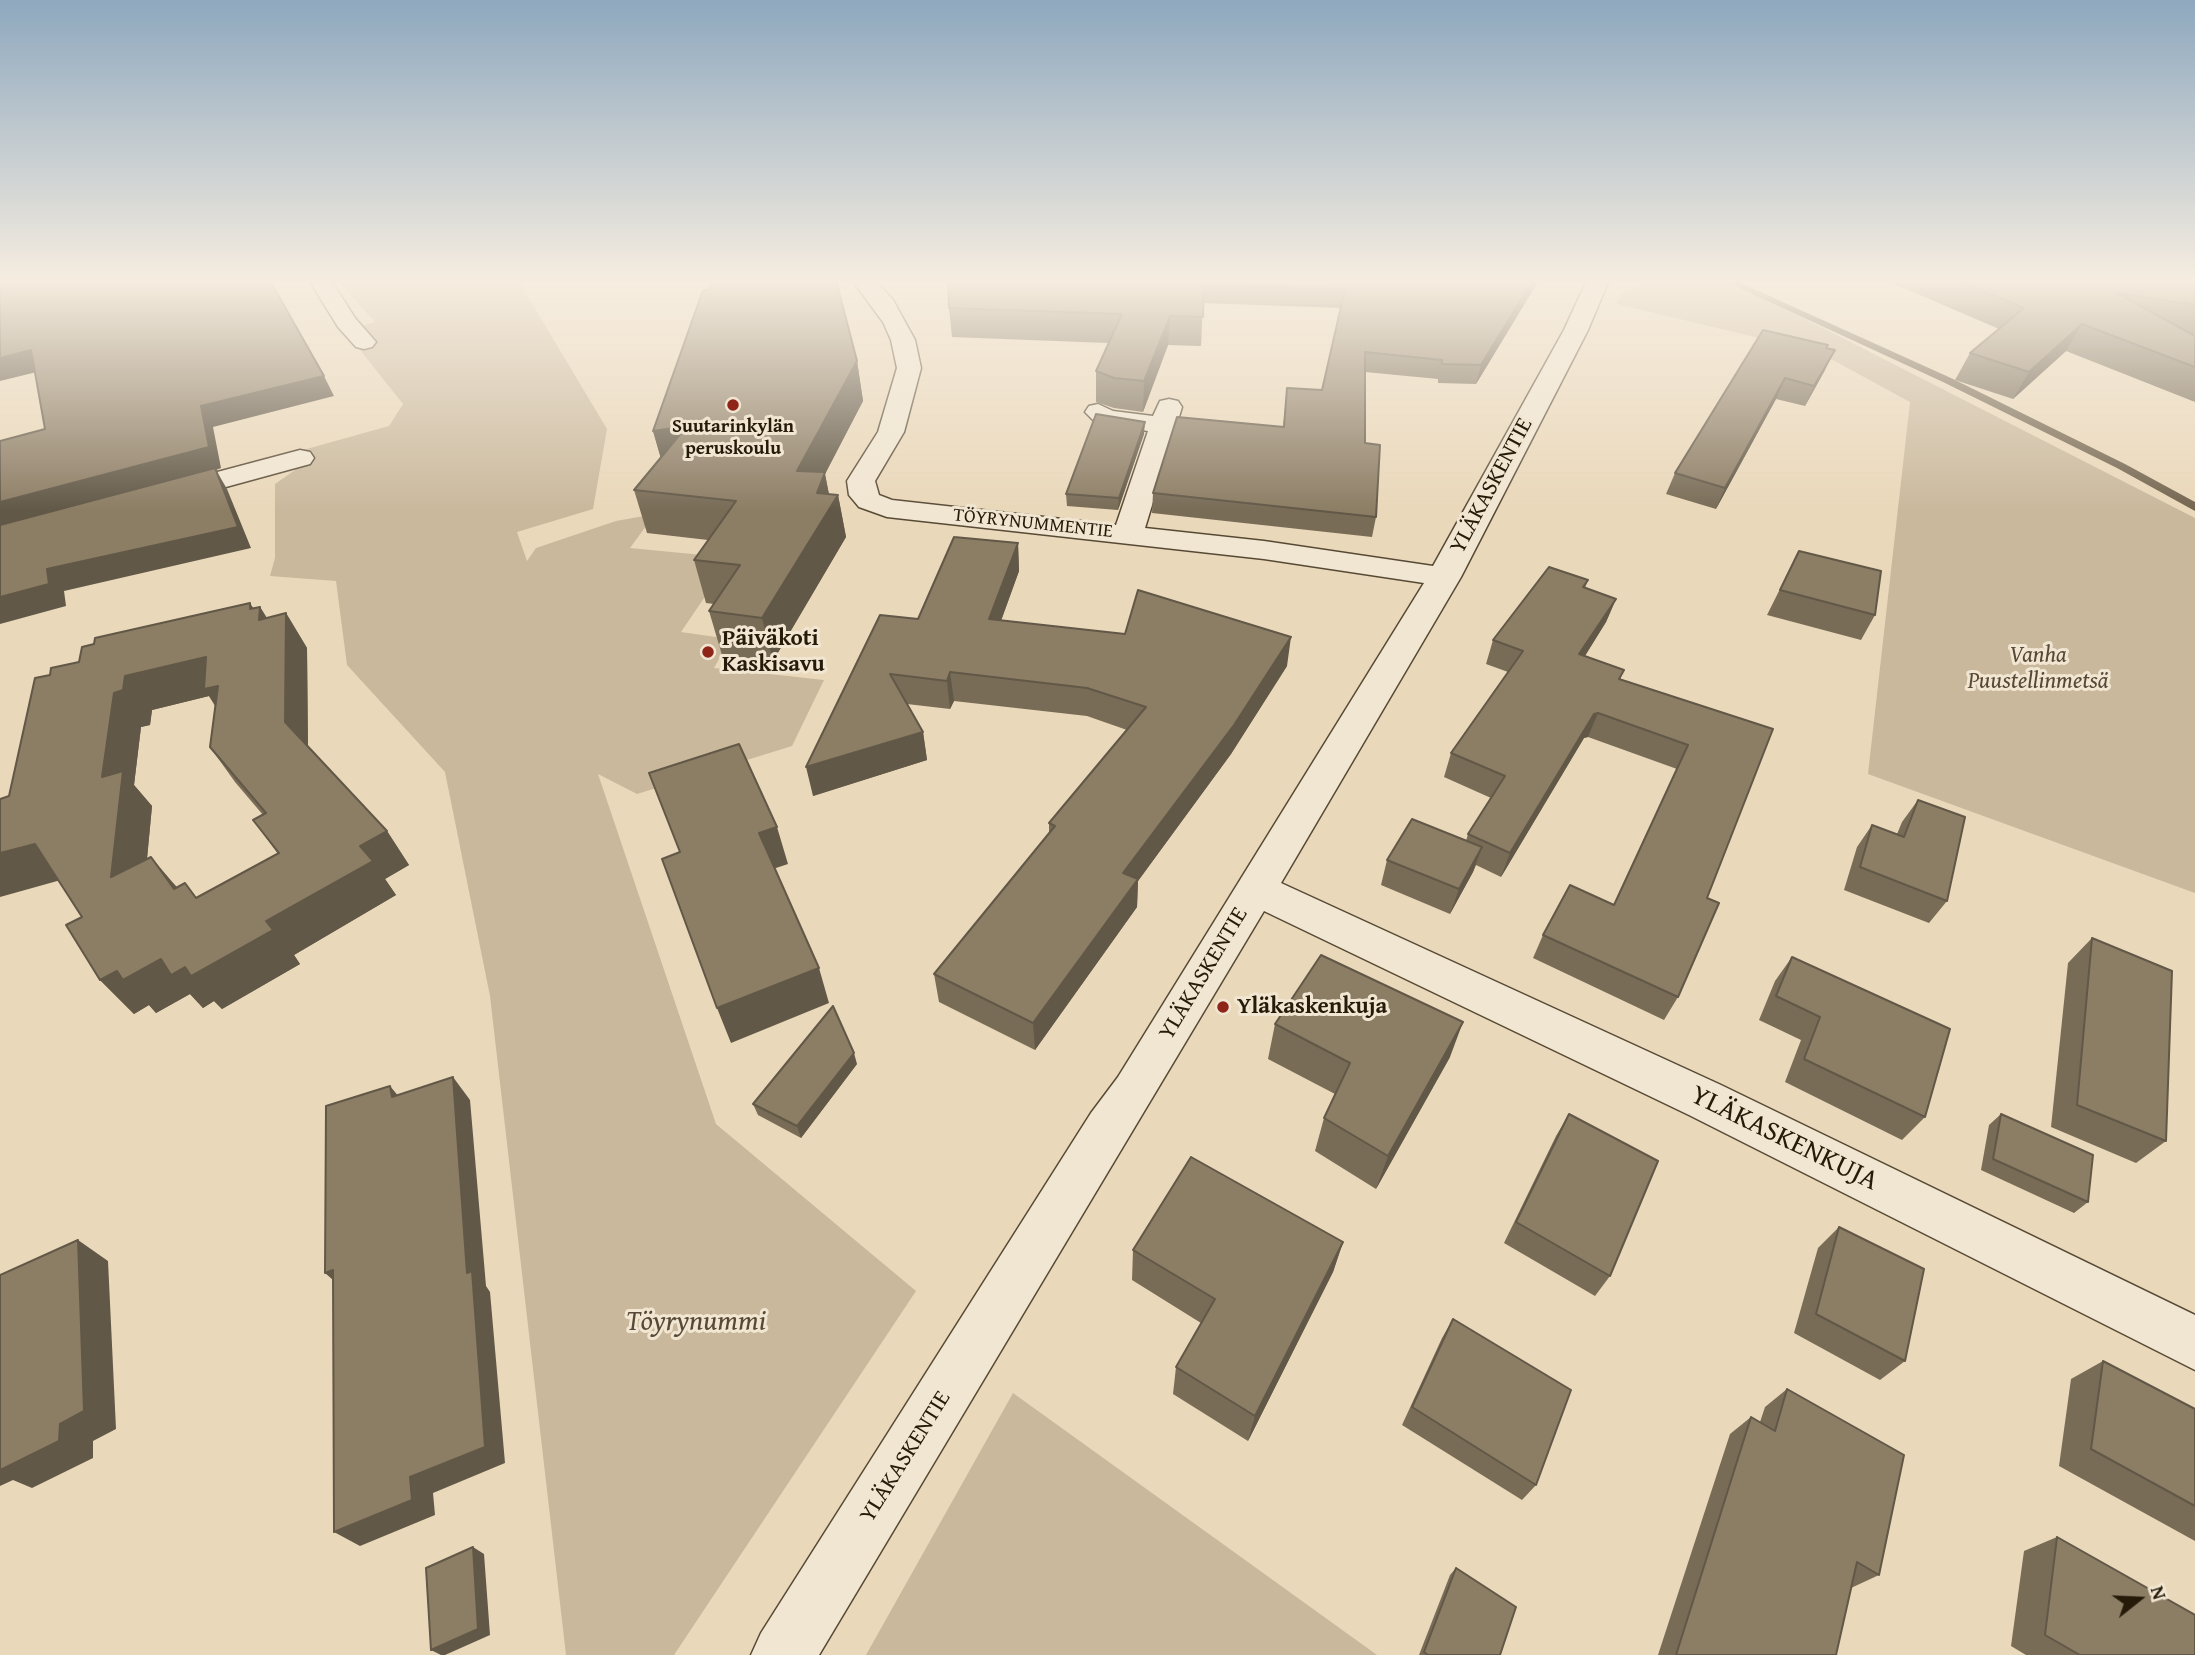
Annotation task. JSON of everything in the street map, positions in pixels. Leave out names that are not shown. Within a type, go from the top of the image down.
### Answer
[{"type":"street","name":"TÖYRYNUMMENTIE","points":[[907,357],[909,368],[891,432],[861,481],[863,495],[887,508],[1278,552],[1445,578]]},
{"type":"street","name":"YLÄKASKENTIE","points":[[783,1655],[1108,1128],[1134,1091],[1445,578],[1506,457],[1561,357]]},
{"type":"street","points":[[1098,412],[1106,418],[1166,416],[1128,534]]},
{"type":"street","points":[[145,499],[300,458]]},
{"type":"street","name":"YLÄKASKENKUJA","points":[[1255,889],[1718,1106],[2195,1343]]},
{"type":"green space","name":"Töyrynummi","points":[[366,357],[564,357],[607,429],[593,509],[517,532],[527,561],[536,548],[616,521],[655,514],[630,548],[713,556],[719,576],[681,632],[730,639],[714,668],[824,680],[792,746],[637,794],[598,774],[716,1124],[916,1291],[674,1655],[566,1655],[490,996],[445,772],[347,665],[336,581],[270,576],[275,558],[275,484],[308,461],[303,450],[389,426],[403,404]]},
{"type":"green space","name":"Vanha Puustellinmetsä","points":[[1828,357],[1880,357],[2195,518],[2195,893],[1868,774],[1910,402]]},
{"type":"green space","points":[[1013,1393],[1234,1552],[1377,1655],[866,1655]]},
{"type":"building","points":[[32,357],[313,357],[324,376],[201,406],[209,447],[0,502],[0,441],[45,429]]},
{"type":"building","points":[[679,357],[856,357],[857,361],[797,471],[825,472],[817,493],[838,495],[762,618],[709,611],[740,565],[694,560],[736,501],[634,490],[687,426],[653,431]]},
{"type":"building","points":[[1102,357],[1154,357],[1144,381],[1114,378],[1096,371]]},
{"type":"building","points":[[1329,357],[1365,357],[1365,443],[1380,445],[1376,517],[1153,493],[1177,417],[1284,427],[1287,388],[1322,390]]},
{"type":"building","points":[[1415,357],[1486,357],[1481,365],[1442,364],[1442,360]]},
{"type":"building","points":[[1746,357],[1831,357],[1814,386],[1785,378],[1725,488],[1675,473]]},
{"type":"building","points":[[1983,357],[2045,357],[2029,372]]},
{"type":"building","points":[[2169,357],[2195,357],[2195,367]]},
{"type":"building","points":[[1096,414],[1145,422],[1119,498],[1066,494]]},
{"type":"building","points":[[215,468],[238,527],[47,569],[49,584],[0,597],[0,525]]},
{"type":"building","points":[[954,537],[1018,543],[989,619],[1125,634],[1138,590],[1291,637],[1234,725],[1123,873],[1138,879],[1033,1023],[934,974],[1055,826],[1049,823],[1146,707],[1087,688],[950,672],[947,681],[890,674],[923,732],[806,767],[880,615],[918,619]]},
{"type":"building","points":[[1799,551],[1881,571],[1875,615],[1780,590]]},
{"type":"building","points":[[1549,567],[1588,580],[1583,587],[1616,599],[1579,654],[1624,670],[1619,679],[1773,729],[1707,898],[1719,903],[1678,997],[1543,935],[1570,885],[1614,905],[1688,745],[1598,713],[1594,714],[1510,853],[1468,834],[1505,776],[1451,753],[1523,651],[1493,640]]},
{"type":"building","points":[[250,603],[250,609],[260,607],[259,620],[286,613],[285,722],[387,831],[360,846],[373,861],[266,921],[273,930],[191,976],[185,967],[171,975],[161,959],[123,980],[117,971],[100,980],[66,925],[82,917],[35,844],[0,853],[0,799],[9,796],[35,678],[50,675],[51,668],[79,662],[82,647],[94,644],[95,638]],"holes":[[[206,657],[204,689],[218,686],[210,747],[266,813],[253,820],[279,853],[196,898],[185,883],[174,889],[151,857],[111,877],[123,771],[102,777],[114,693],[123,690],[125,676]]]},
{"type":"building","points":[[739,744],[777,827],[759,833],[819,968],[717,1008],[662,859],[680,852],[649,773]]},
{"type":"building","points":[[1918,800],[1965,817],[1947,901],[1860,867],[1872,825],[1904,837]]},
{"type":"building","points":[[1412,819],[1482,847],[1459,889],[1387,860]]},
{"type":"building","points":[[2092,938],[2172,971],[2166,1141],[2077,1105]]},
{"type":"building","points":[[1321,955],[1463,1022],[1388,1156],[1324,1118],[1350,1063],[1275,1024]]},
{"type":"building","points":[[1792,957],[1950,1029],[1925,1117],[1804,1059],[1820,1017],[1776,996]]},
{"type":"building","points":[[833,1006],[854,1053],[797,1126],[753,1104]]},
{"type":"building","points":[[453,1077],[467,1273],[472,1271],[485,1447],[410,1477],[412,1500],[334,1532],[333,1270],[325,1273],[326,1106],[390,1086],[392,1097]]},
{"type":"building","points":[[1569,1114],[1658,1161],[1610,1276],[1516,1222]]},
{"type":"building","points":[[2001,1114],[2093,1155],[2088,1202],[1993,1159]]},
{"type":"building","points":[[1191,1157],[1343,1242],[1255,1416],[1176,1367],[1215,1299],[1133,1250]]},
{"type":"building","points":[[1839,1227],[1924,1269],[1905,1361],[1816,1314]]},
{"type":"building","points":[[78,1240],[84,1411],[60,1424],[59,1441],[0,1470],[0,1275]]},
{"type":"building","points":[[1453,1319],[1571,1390],[1536,1485],[1412,1407]]},
{"type":"building","points":[[2103,1361],[2195,1409],[2195,1506],[2091,1449]]},
{"type":"building","points":[[1787,1389],[1904,1455],[1879,1575],[1857,1562],[1836,1655],[1676,1655],[1751,1417],[1775,1431]]},
{"type":"building","points":[[2057,1537],[2195,1615],[2195,1655],[2080,1655],[2045,1635]]},
{"type":"building","points":[[473,1547],[478,1629],[431,1650],[426,1568]]},
{"type":"building","points":[[1456,1568],[1516,1607],[1500,1655],[1428,1655],[1424,1652]]},
{"type":"waterway","points":[[1897,357],[2121,466],[2195,507]]},
{"type":"place","name":"Suutarinkylän peruskoulu","points":[[733,405]]},
{"type":"place","name":"Päiväkoti Kaskisavu","points":[[708,652]]},
{"type":"place","name":"Yläkaskenkuja","points":[[1223,1007]]}]
